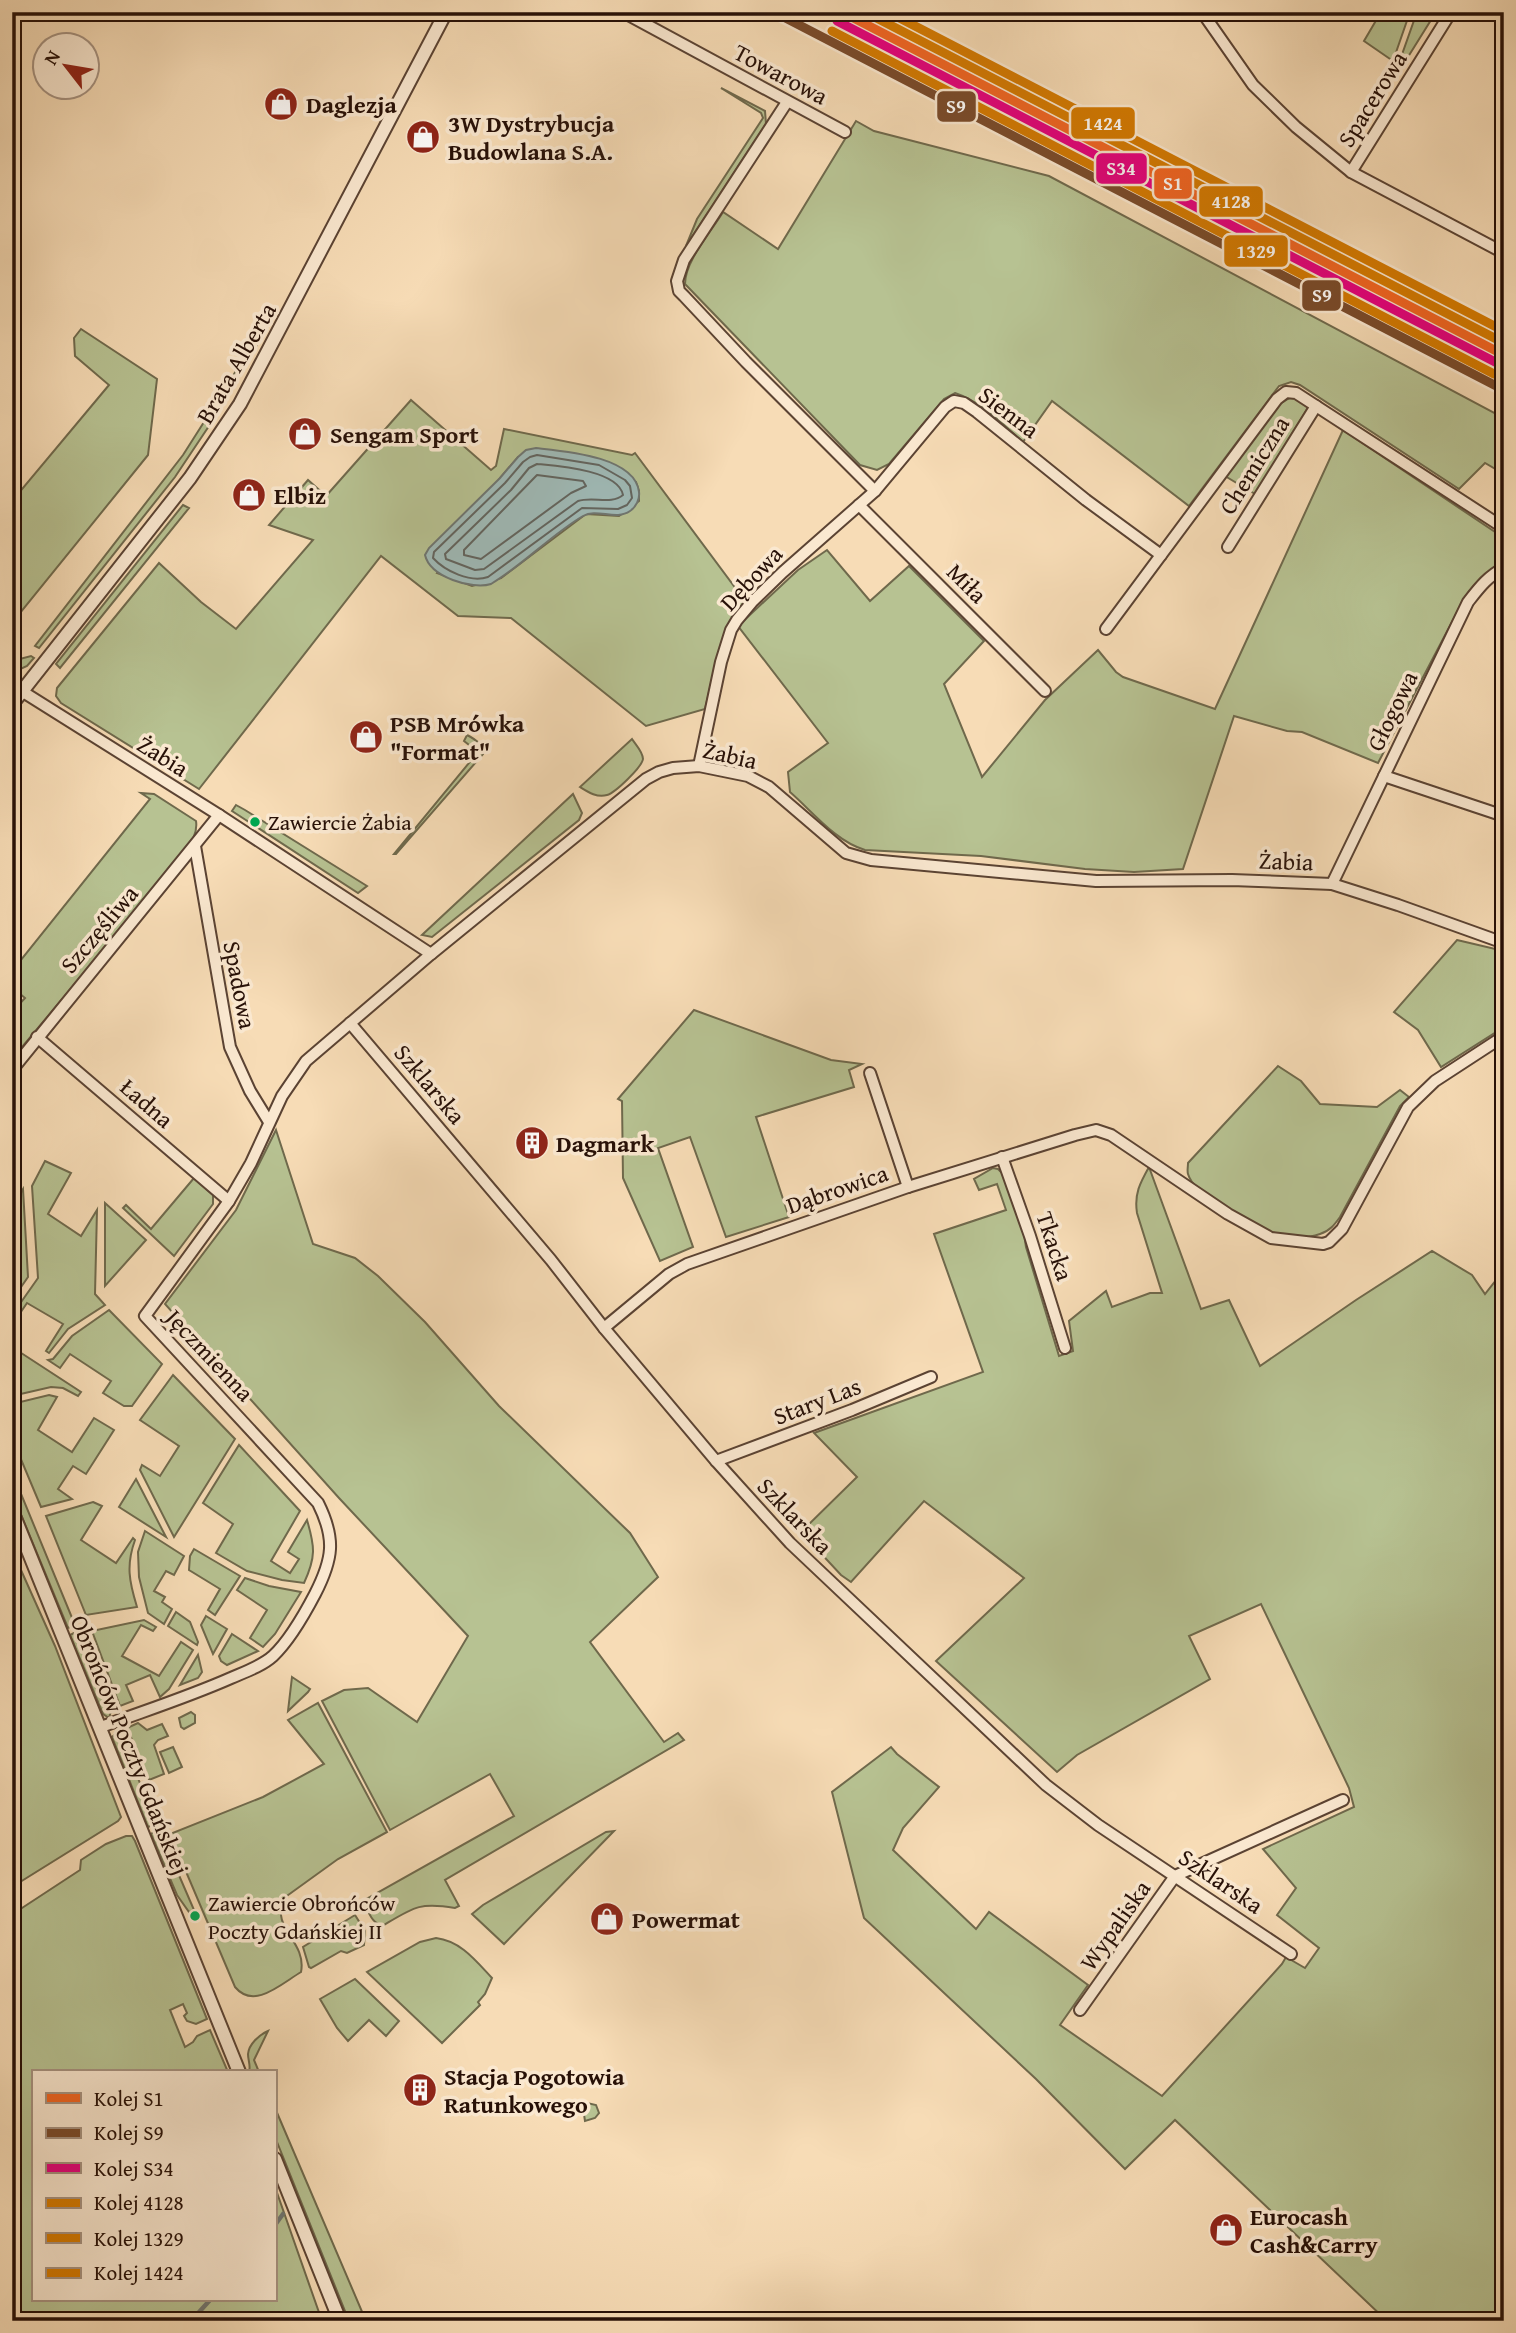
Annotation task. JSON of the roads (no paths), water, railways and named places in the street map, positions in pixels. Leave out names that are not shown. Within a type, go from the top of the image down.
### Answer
[{"type":"street","name":"Brata Alberta","points":[[12,704],[17,688],[190,478],[240,404],[446,12]]},
{"type":"street","name":"Towarowa","points":[[623,12],[845,132]]},
{"type":"street","points":[[1202,12],[1253,85],[1296,127],[1351,172],[1504,253]]},
{"type":"street","name":"Spacerowa","points":[[1351,172],[1451,12]]},
{"type":"street","points":[[787,102],[684,260],[678,272],[678,286],[691,305],[875,491]]},
{"type":"street","points":[[1107,629],[1281,395],[1291,391],[1504,528]]},
{"type":"street","name":"Sienna","points":[[875,491],[945,407],[959,401],[977,412],[1086,500],[1161,555]]},
{"type":"street","name":"Chemiczna","points":[[1228,547],[1316,406]]},
{"type":"street","name":"Dębowa","points":[[699,766],[721,662],[737,620],[752,601],[783,572],[875,491]]},
{"type":"street","name":"Miła","points":[[859,505],[1045,691]]},
{"type":"street","name":"Głogowa","points":[[1332,884],[1468,602],[1481,584],[1504,568]]},
{"type":"street","name":"Żabia","points":[[17,688],[219,815],[431,954],[646,779],[673,768],[699,766],[748,776],[769,787],[846,853],[871,860],[1096,881],[1232,880],[1332,884],[1504,943]]},
{"type":"street","points":[[1384,776],[1504,816]]},
{"type":"street","name":"Szczęśliwa","points":[[12,1070],[219,815]]},
{"type":"street","name":"Spadowa","points":[[195,846],[230,1047],[250,1091],[269,1122]]},
{"type":"street","name":"Jęczmienna","points":[[101,1727],[221,1682],[272,1657],[288,1638],[312,1600],[327,1566],[331,1538],[327,1521],[318,1503],[145,1316],[229,1201],[296,1073],[317,1051],[431,954]]},
{"type":"street","name":"Szklarska","points":[[350,1023],[551,1260],[604,1328],[716,1461],[790,1544],[1037,1777],[1098,1825],[1291,1954]]},
{"type":"street","name":"Dąbrowica","points":[[604,1328],[669,1274],[687,1264],[908,1187],[1096,1130],[1107,1133],[1264,1236],[1323,1244],[1329,1242],[1342,1229],[1402,1114],[1435,1081],[1504,1036]]},
{"type":"street","name":"Ładna","points":[[37,1037],[229,1201]]},
{"type":"street","points":[[870,1073],[908,1187]]},
{"type":"street","name":"Tkacka","points":[[1002,1157],[1065,1348]]},
{"type":"street","name":"Stary Las","points":[[716,1461],[840,1415],[931,1377]]},
{"type":"street","name":"Obrońców Poczty Gdańskiej","points":[[12,1511],[238,2070]]},
{"type":"street","name":"Wypaliska","points":[[1080,2010],[1175,1876],[1343,1800]]},
{"type":"street","points":[[276,2161],[340,2321]]},
{"type":"water","points":[[536,448],[596,458],[625,470],[635,480],[639,492],[637,503],[625,514],[594,513],[583,516],[491,584],[463,583],[435,570],[425,555],[429,548],[518,457],[526,450]]},
{"type":"waterway","points":[[276,2224],[283,2214]]},
{"type":"waterway","points":[[191,2321],[208,2302]]},
{"type":"railway","points":[[820,12],[1504,366]]},
{"type":"rail line","name":"S9","points":[[774,12],[1504,390]]},
{"type":"rail line","name":"S1","points":[[842,12],[1504,355]]},
{"type":"rail line","name":"4128","points":[[865,12],[1504,343]]},
{"type":"rail line","name":"1424","points":[[888,12],[1504,331]]},
{"type":"rail line","name":"S34","points":[[837,21],[1499,364]]},
{"type":"rail line","name":"1329","points":[[832,31],[1494,374]]},
{"type":"place","name":"Daglezja","points":[[281,104]]},
{"type":"place","name":"3W Dystrybucja Budowlana S.A.","points":[[423,137]]},
{"type":"place","name":"Sengam Sport","points":[[305,434]]},
{"type":"place","name":"Elbiz","points":[[249,495]]},
{"type":"place","name":"PSB Mrówka \"Format\"","points":[[366,737]]},
{"type":"place","name":"Zawiercie Żabia","points":[[255,822]]},
{"type":"place","name":"Dagmark","points":[[532,1143]]},
{"type":"place","name":"Zawiercie Obrońców Poczty Gdańskiej II","points":[[195,1916]]},
{"type":"place","name":"Powermat","points":[[607,1919]]},
{"type":"place","name":"Stacja Pogotowia Ratunkowego","points":[[420,2090]]},
{"type":"place","name":"Eurocash Cash&Carry","points":[[1226,2230]]}]
